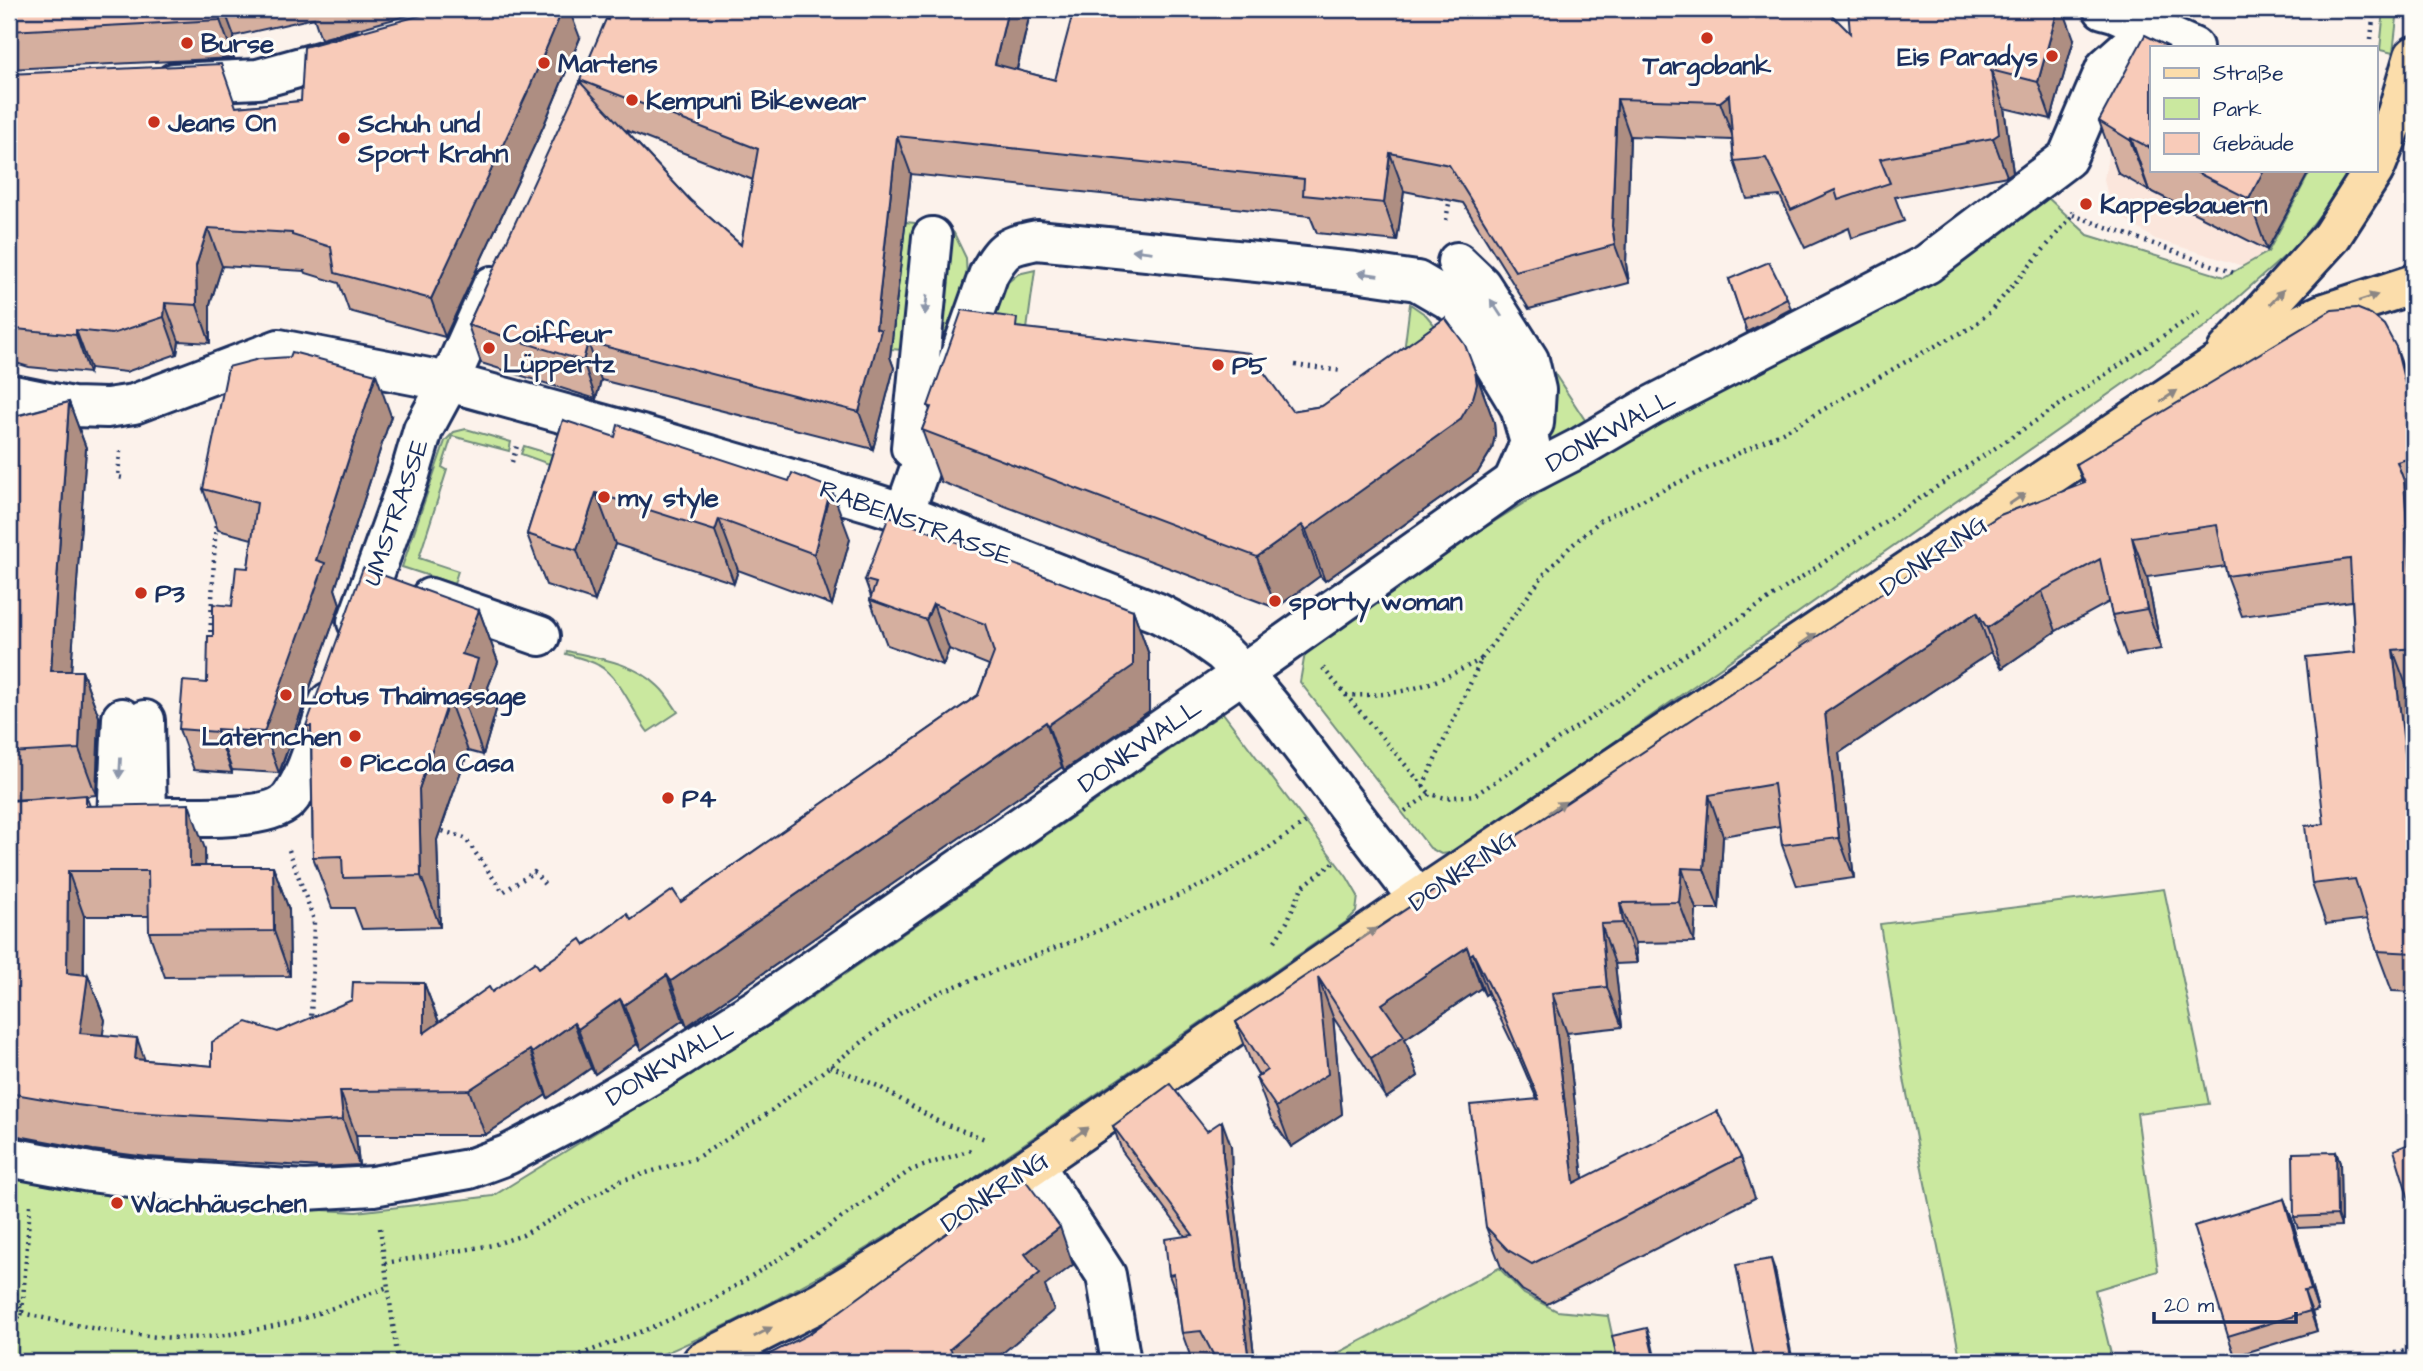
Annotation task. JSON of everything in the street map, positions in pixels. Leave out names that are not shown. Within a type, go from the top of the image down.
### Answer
[{"type":"main road","name":"DONKRING","points":[[2378,162],[2394,132],[2414,56]]},
{"type":"main road","name":"DONKRING","points":[[2214,366],[2331,237],[2372,172]]},
{"type":"main road","name":"DONKRING","points":[[702,1362],[820,1302],[895,1257],[1418,899],[2214,366],[2322,314],[2414,284]]},
{"type":"street","points":[[2103,9],[2151,27],[2189,46]]},
{"type":"street","name":"DONKWALL","points":[[20,1159],[145,1180],[304,1190],[373,1186],[469,1170],[508,1155],[661,1069],[759,1007],[1243,673],[1513,482],[1581,447],[1651,406],[1927,264],[2067,158],[2106,67],[2151,27]]},
{"type":"street","points":[[133,85],[258,79],[392,42]]},
{"type":"street","points":[[904,513],[932,237]]},
{"type":"street","points":[[904,513],[989,273],[1001,252],[1037,240],[1417,281],[1453,302],[1464,314],[1520,407],[1530,443]]},
{"type":"street","name":"UMSTRASSE","points":[[275,810],[290,799],[302,778],[409,478],[423,430],[449,382],[507,253]]},
{"type":"street","points":[[1457,262],[1481,285],[1529,360],[1536,390],[1535,418],[1530,443],[1513,482]]},
{"type":"street","name":"RABENSTRASSE","points":[[9,394],[73,407],[107,408],[134,404],[279,349],[449,382],[659,440],[904,513],[1158,613],[1194,632],[1223,652],[1243,673],[1418,899]]},
{"type":"street","points":[[372,579],[540,636]]},
{"type":"street","points":[[134,719],[110,817],[250,816],[275,810]]},
{"type":"street","points":[[1034,1164],[1106,1275],[1121,1362]]},
{"type":"path","points":[[2370,46],[2374,9]]},
{"type":"path","points":[[1423,786],[1482,658],[1545,573],[1570,547],[1601,520],[1795,426],[1914,357],[1972,327],[1990,312],[2073,215],[2067,158]]},
{"type":"path","points":[[1417,281],[1444,230],[1451,191]]},
{"type":"path","points":[[2073,215],[2249,278]]},
{"type":"path","points":[[1296,636],[1430,794],[1446,798],[1475,795],[2203,309]]},
{"type":"path","points":[[1295,365],[1342,371]]},
{"type":"path","points":[[121,440],[118,477],[123,478]]},
{"type":"path","points":[[209,646],[217,516]]},
{"type":"path","points":[[1346,695],[1377,696],[1407,692],[1444,679],[1482,658]]},
{"type":"path","points":[[1273,942],[1280,935],[1302,887],[1430,794]]},
{"type":"path","points":[[385,1263],[493,1245],[523,1235],[620,1181],[696,1158],[760,1119],[901,1013],[940,992],[1084,937],[1209,882],[1267,849],[1341,798]]},
{"type":"path","points":[[275,810],[314,920],[310,1021],[320,1028]]},
{"type":"path","points":[[425,825],[464,838],[503,892],[534,872],[546,886]]},
{"type":"path","points":[[830,1065],[878,1086],[939,1122],[988,1140]]},
{"type":"path","points":[[561,1362],[653,1327],[711,1301],[807,1241],[911,1170],[955,1157],[995,1135]]},
{"type":"path","points":[[9,1328],[22,1313],[32,1182],[20,1159]]},
{"type":"path","points":[[373,1186],[398,1362]]},
{"type":"path","points":[[9,1273],[22,1313]]},
{"type":"path","points":[[22,1313],[134,1334],[181,1338],[213,1336],[290,1322],[388,1287]]},
{"type":"path","points":[[2354,1362],[2414,1349]]},
{"type":"shaded area","points":[[2119,93],[2150,165],[2150,172],[2310,172],[2268,252],[2243,266],[2155,239],[2111,210],[2104,179]]},
{"type":"green space","points":[[2384,9],[2398,9],[2393,53],[2380,50]]},
{"type":"green space","points":[[2310,172],[2338,172],[2349,177],[2296,246],[2207,325],[1458,852],[1441,854],[1430,848],[1300,682],[1305,653],[1427,564],[1660,417],[2046,196],[2088,235],[2224,277],[2268,252]]},
{"type":"green space","points":[[905,222],[947,226],[954,233],[966,258],[967,282],[941,362],[891,349]]},
{"type":"green space","points":[[1035,270],[1023,359],[982,353],[1007,283],[1018,274]]},
{"type":"green space","points":[[1410,304],[1426,315],[1442,334],[1404,352]]},
{"type":"green space","points":[[1547,362],[1585,420],[1550,441],[1546,441]]},
{"type":"green space","points":[[466,429],[511,442],[509,451],[452,436],[442,467],[447,470],[419,558],[458,571],[454,584],[402,567],[445,441],[454,432]]},
{"type":"green space","points":[[524,446],[577,462],[574,473],[521,454]]},
{"type":"green space","points":[[567,651],[615,662],[649,678],[669,698],[678,712],[648,732],[620,686],[606,671],[591,662],[566,654]]},
{"type":"green space","points":[[1223,713],[1347,877],[1358,896],[1356,912],[1346,922],[934,1206],[793,1291],[719,1329],[644,1362],[9,1362],[9,1171],[33,1178],[201,1203],[356,1212],[493,1196],[780,1019]]},
{"type":"green space","points":[[2164,889],[2209,1104],[2137,1113],[2158,1271],[2095,1290],[2113,1362],[1961,1362],[1905,1084],[1880,924]]},
{"type":"green space","points":[[1499,1268],[1524,1294],[1557,1311],[1608,1316],[1618,1362],[1321,1362]]},
{"type":"building","points":[[9,9],[220,9],[220,20],[9,31]]},
{"type":"building","points":[[444,9],[563,9],[529,89],[431,299],[335,273],[331,247],[292,233],[208,228],[196,266],[197,305],[165,303],[164,317],[112,334],[76,330],[76,335],[9,327],[9,74],[221,64],[236,107],[301,101],[304,47]]},
{"type":"building","points":[[612,9],[1008,9],[995,64],[1055,80],[1074,9],[1826,9],[1850,33],[1848,9],[2058,9],[2038,82],[1991,70],[1999,134],[1993,138],[1880,159],[1890,183],[1838,200],[1835,190],[1791,210],[1766,158],[1734,161],[1729,95],[1720,102],[1617,99],[1612,226],[1615,245],[1515,271],[1449,165],[1390,153],[1384,203],[1303,195],[1304,179],[897,136],[876,328],[881,330],[859,412],[588,342],[583,361],[468,325],[580,82],[690,200],[741,245],[758,149],[580,80]]},
{"type":"building","points":[[2145,35],[2167,46],[2150,46],[2150,148],[2131,138],[2130,140],[2099,121]]},
{"type":"building","points":[[2196,172],[2263,172],[2249,199]]},
{"type":"building","points":[[1769,262],[1787,298],[1743,321],[1729,279]]},
{"type":"building","points":[[2356,308],[2371,314],[2384,325],[2396,347],[2414,420],[2414,457],[2397,462],[2404,481],[2414,648],[2393,650],[2414,831],[2414,953],[2377,951],[2355,879],[2312,884],[2305,826],[2324,824],[2306,657],[2355,652],[2350,559],[2227,576],[2217,525],[2132,537],[2147,609],[2112,615],[2100,559],[2042,591],[1987,628],[1977,612],[1825,713],[1839,838],[1782,845],[1774,784],[1709,795],[1704,869],[1682,868],[1679,902],[1620,903],[1623,923],[1601,924],[1607,987],[1552,993],[1574,1183],[1717,1111],[1741,1157],[1532,1264],[1508,1250],[1486,1227],[1470,1105],[1539,1099],[1503,1013],[1473,953],[1470,955],[1467,947],[1382,1004],[1404,1036],[1371,1058],[1318,977],[1328,1074],[1276,1107],[1256,1078],[1267,1070],[1236,1022],[2000,515],[2085,483],[2076,464],[2332,310]]},
{"type":"building","points":[[962,310],[1017,318],[1016,327],[1250,353],[1292,411],[1322,406],[1445,318],[1465,345],[1477,384],[1473,398],[1460,420],[1306,530],[1302,525],[1257,557],[922,430]]},
{"type":"building","points":[[292,352],[376,374],[316,560],[325,563],[264,732],[179,729],[183,681],[207,683],[208,636],[213,636],[213,604],[232,606],[236,567],[248,568],[257,503],[203,489],[228,367],[259,359],[290,357]]},
{"type":"building","points":[[69,402],[51,671],[82,671],[79,749],[9,753],[9,418]]},
{"type":"building","points":[[563,420],[615,437],[618,425],[789,481],[792,473],[831,488],[814,554],[719,519],[715,531],[596,493],[577,550],[527,534]]},
{"type":"building","points":[[889,516],[1133,610],[1133,666],[1048,725],[1046,722],[671,981],[667,975],[624,1005],[620,999],[578,1029],[574,1023],[532,1053],[530,1050],[469,1090],[340,1091],[343,1120],[307,1122],[131,1112],[9,1093],[9,801],[86,795],[86,806],[189,804],[190,866],[273,866],[274,931],[149,932],[148,871],[68,871],[67,973],[88,975],[80,1033],[137,1038],[135,1059],[212,1066],[212,1042],[247,1022],[278,1032],[352,1000],[353,982],[424,983],[424,1033],[489,987],[492,992],[535,962],[539,968],[581,939],[585,945],[627,914],[631,920],[673,890],[681,902],[978,695],[994,653],[985,624],[933,604],[926,620],[870,600],[876,583],[865,580]]},
{"type":"building","points":[[363,568],[479,610],[462,654],[478,659],[465,704],[449,700],[419,789],[421,876],[343,878],[342,856],[313,857],[311,726],[306,726]]},
{"type":"building","points":[[1170,1084],[1207,1131],[1222,1121],[1223,1156],[1249,1362],[1217,1362],[1201,1331],[1182,1333],[1174,1274],[1169,1275],[1165,1239],[1193,1235],[1113,1126]]},
{"type":"building","points":[[2414,1142],[2414,1209],[2412,1209],[2394,1150]]},
{"type":"building","points":[[2336,1152],[2337,1215],[2294,1217],[2293,1153]]},
{"type":"building","points":[[1023,1177],[1060,1227],[1025,1254],[1040,1273],[950,1349],[952,1352],[942,1359],[942,1362],[754,1362],[809,1334]]},
{"type":"building","points":[[2284,1199],[2311,1290],[2304,1291],[2310,1311],[2228,1336],[2194,1226]]},
{"type":"building","points":[[1771,1259],[1792,1362],[1755,1362],[1736,1265]]},
{"type":"building","points":[[1647,1328],[1655,1362],[1618,1362],[1612,1336]]},
{"type":"place","name":"Targobank","points":[[1707,38]]},
{"type":"place","name":"Burse","points":[[187,43]]},
{"type":"place","name":"Eis Paradys","points":[[2052,56]]},
{"type":"place","name":"Martens","points":[[544,63]]},
{"type":"place","name":"Kempuni Bikewear","points":[[632,100]]},
{"type":"place","name":"Jeans On","points":[[154,122]]},
{"type":"place","name":"Schuh und Sport Krahn","points":[[344,138]]},
{"type":"place","name":"Kappesbauern","points":[[2086,204]]},
{"type":"place","name":"Coiffeur Lüppertz","points":[[489,348]]},
{"type":"place","name":"P5","points":[[1218,365]]},
{"type":"place","name":"my style","points":[[604,497]]},
{"type":"place","name":"P3","points":[[141,593]]},
{"type":"place","name":"sporty woman","points":[[1275,601]]},
{"type":"place","name":"Lotus Thaimassage","points":[[286,695]]},
{"type":"place","name":"Laternchen","points":[[355,736]]},
{"type":"place","name":"Piccola Casa","points":[[346,762]]},
{"type":"place","name":"P4","points":[[668,798]]},
{"type":"place","name":"Wachhäuschen","points":[[117,1203]]}]
